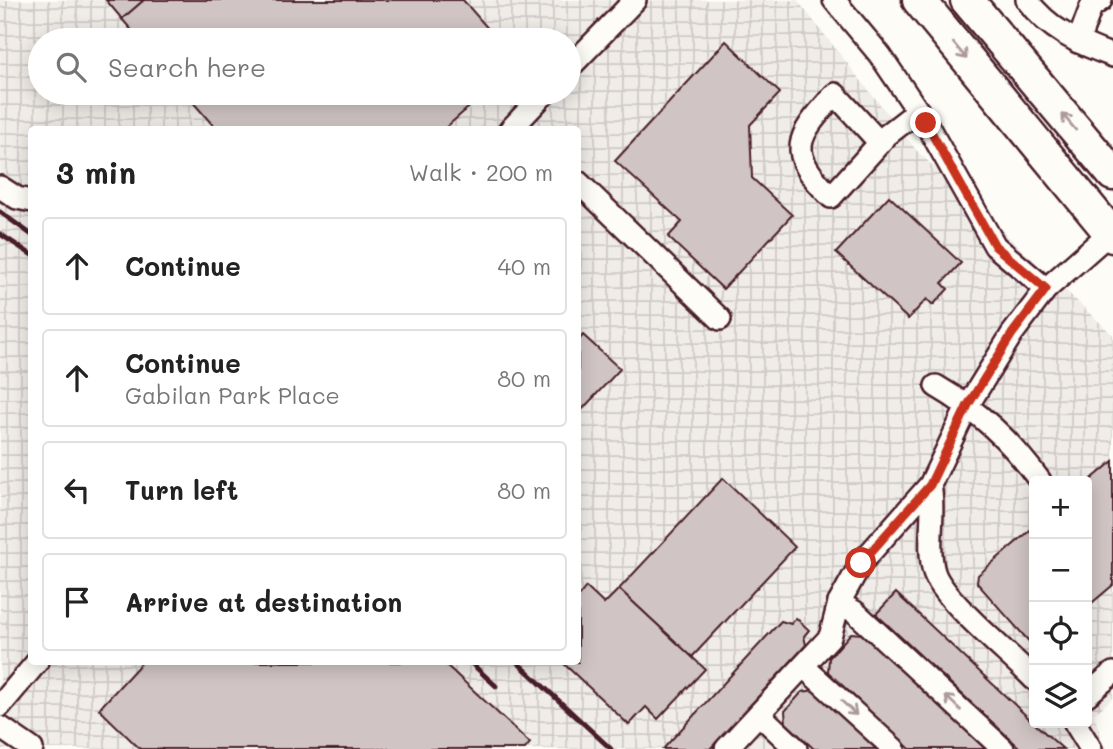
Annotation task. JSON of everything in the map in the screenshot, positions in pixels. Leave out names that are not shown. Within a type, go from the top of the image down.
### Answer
[{"type":"highway","points":[[919,0],[1112,233]]},
{"type":"highway","points":[[967,0],[1113,174]]},
{"type":"street","points":[[581,56],[635,0]]},
{"type":"street","points":[[834,0],[880,55],[918,111],[995,246],[1046,289]]},
{"type":"street","points":[[1027,0],[1039,17],[1078,42],[1113,56]]},
{"type":"street","points":[[1078,42],[1091,7],[1101,0]]},
{"type":"street","points":[[880,143],[835,94],[808,124],[800,149],[804,166],[831,197],[880,143],[918,111]]},
{"type":"street","points":[[514,126],[534,105]]},
{"type":"street","points":[[581,185],[720,319]]},
{"type":"street","points":[[0,187],[18,198],[28,200]]},
{"type":"street","points":[[726,749],[830,637],[839,603],[861,563],[930,485],[968,405],[1012,334],[1046,289],[1112,233]]},
{"type":"street","points":[[936,386],[968,405],[1014,446],[1036,476]]},
{"type":"street","points":[[930,485],[933,500],[933,559],[942,589],[1029,674]]},
{"type":"street","points":[[839,603],[855,612],[1003,749]]},
{"type":"street","points":[[0,706],[34,665]]},
{"type":"street","points":[[803,666],[894,749]]},
{"type":"street","points":[[1092,691],[1113,673]]},
{"type":"street","points":[[759,714],[796,749]]},
{"type":"street","points":[[0,727],[32,749]]},
{"type":"street","points":[[1077,728],[1090,749]]},
{"type":"shaded area","points":[[0,0],[797,0],[917,151],[1113,335],[1113,698],[1094,714],[1103,744],[1108,749],[0,749]]},
{"type":"building","points":[[106,0],[144,0],[122,19]]},
{"type":"building","points":[[144,0],[463,0],[488,28],[130,28],[122,19]]},
{"type":"building","points":[[726,41],[780,93],[750,125],[752,178],[792,215],[723,289],[668,237],[682,222],[615,161]]},
{"type":"building","points":[[195,105],[471,105],[448,126],[214,126]]},
{"type":"building","points":[[889,196],[961,263],[942,283],[948,289],[933,305],[927,299],[908,319],[836,253]]},
{"type":"building","points":[[583,335],[620,369],[581,411]]},
{"type":"building","points":[[1113,461],[1113,585],[1092,603],[1092,539],[1092,479]]},
{"type":"building","points":[[723,478],[795,547],[692,657],[619,589]]},
{"type":"building","points":[[1029,531],[1029,641],[977,583],[978,575]]},
{"type":"building","points":[[586,587],[604,604],[619,589],[705,669],[658,719],[646,707],[629,725],[565,665],[581,665],[581,593]]},
{"type":"building","points":[[896,593],[1029,718],[1029,728],[1040,728],[1063,749],[1021,749],[876,614]]},
{"type":"building","points":[[796,618],[809,630],[804,636],[806,645],[710,749],[663,749],[781,621],[791,624]]},
{"type":"building","points":[[851,633],[862,634],[986,749],[910,749],[828,672],[829,658]]},
{"type":"building","points":[[139,665],[446,665],[530,743],[525,749],[140,749],[99,709]]},
{"type":"building","points":[[815,690],[877,749],[814,749],[786,723],[785,711],[802,692]]},
{"type":"railway","points":[[0,212],[28,232]]},
{"type":"railway","points":[[0,234],[28,252]]},
{"type":"railway","points":[[473,665],[496,686]]},
{"type":"railway","points":[[520,665],[611,749]]},
{"type":"route","points":[[861,563],[930,485],[968,405],[1012,334],[1046,289],[995,246],[926,123]]}]
